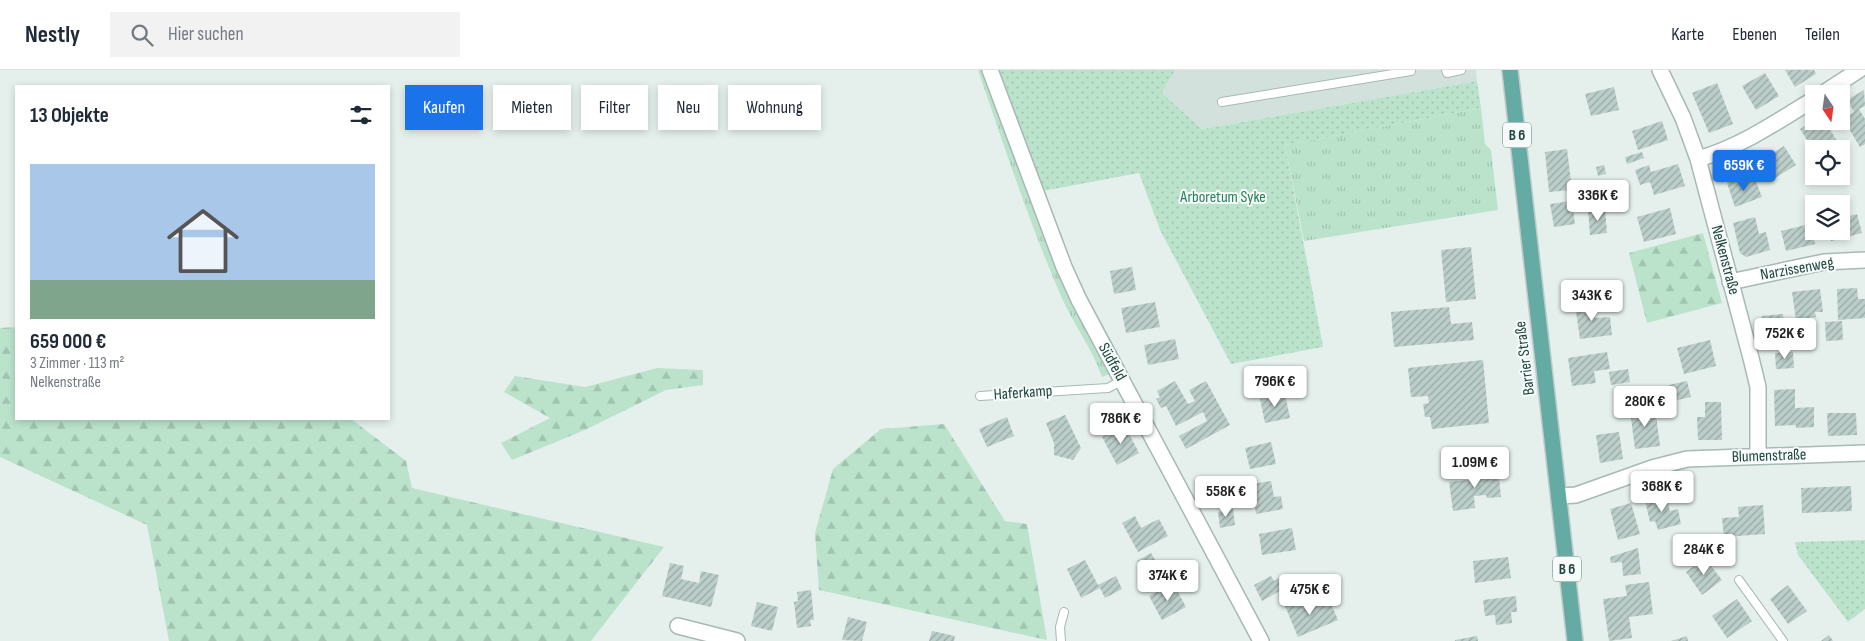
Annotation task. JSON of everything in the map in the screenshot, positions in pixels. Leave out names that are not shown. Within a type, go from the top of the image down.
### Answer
[{"type":"main road","name":"Barrier Straße","points":[[1510,70],[1575,641]]},
{"type":"street","name":"Südfeld","points":[[990,70],[1064,267],[1079,300],[1261,641]]},
{"type":"street","name":"Nelkenstraße","points":[[1660,70],[1683,118],[1698,159],[1758,387],[1758,456]]},
{"type":"street","points":[[1836,85],[1859,70]]},
{"type":"street","points":[[1698,159],[1713,155],[1764,130],[1805,105]]},
{"type":"street","name":"Narzissenweg","points":[[1730,282],[1824,262],[1865,260]]},
{"type":"street","name":"Blumenstraße","points":[[1559,496],[1576,495],[1652,468],[1687,459],[1865,453]]},
{"type":"street","points":[[678,626],[737,641]]},
{"type":"lane","points":[[1446,70],[1447,72],[1461,70]]},
{"type":"lane","points":[[1222,102],[1411,71]]},
{"type":"lane","name":"Haferkamp","points":[[980,396],[1108,388],[1123,380]]},
{"type":"lane","points":[[1738,580],[1783,641]]},
{"type":"lane","points":[[1061,641],[1060,627],[1064,612]]},
{"type":"shaded area","points":[[1175,70],[1476,70],[1477,81],[1202,129],[1162,93]]},
{"type":"green space","points":[[978,70],[999,70],[1073,270],[1126,368],[1102,377],[1066,306],[1049,268],[1028,212]]},
{"type":"green space","name":"Arboretum Syke","points":[[999,70],[1175,70],[1162,93],[1202,129],[1477,81],[1481,108],[1285,145],[1323,347],[1231,364],[1160,230],[1139,173],[1043,191]]},
{"type":"green space","points":[[1481,108],[1485,144],[1491,150],[1498,210],[1304,241],[1285,145]]},
{"type":"green space","points":[[1703,233],[1722,303],[1647,323],[1629,253]]},
{"type":"green space","points":[[15,327],[15,420],[352,420],[406,461],[412,488],[664,547],[591,641],[169,641],[147,525],[0,457],[0,328]]},
{"type":"green space","points":[[657,368],[703,370],[703,385],[666,390],[585,430],[512,460],[501,443],[550,418],[504,392],[515,376],[585,387]]},
{"type":"green space","points":[[944,424],[1005,521],[1027,524],[1047,640],[819,590],[815,533],[833,469],[881,429]]},
{"type":"green space","points":[[1865,540],[1865,609],[1848,622],[1798,555],[1795,542]]},
{"type":"building","points":[[1785,70],[1814,70],[1816,74],[1795,87]]},
{"type":"building","points":[[1765,73],[1779,96],[1756,110],[1742,86]]},
{"type":"building","points":[[1717,83],[1733,124],[1709,133],[1692,93]]},
{"type":"building","points":[[1614,87],[1619,110],[1591,116],[1585,94]]},
{"type":"building","points":[[1864,90],[1865,106],[1859,109],[1865,119],[1865,144],[1860,147],[1850,130],[1850,115],[1854,112],[1850,105],[1850,98]]},
{"type":"building","points":[[1662,121],[1668,140],[1638,150],[1632,131]]},
{"type":"building","points":[[1805,126],[1805,130],[1830,130],[1836,140],[1807,140],[1800,129]]},
{"type":"building","points":[[1784,146],[1796,165],[1775,178],[1763,159]]},
{"type":"building","points":[[1567,149],[1572,190],[1549,192],[1545,152]]},
{"type":"building","points":[[1642,152],[1644,158],[1627,164],[1625,157]]},
{"type":"building","points":[[1678,164],[1685,186],[1654,195],[1650,182],[1640,185],[1635,170],[1649,165],[1651,172]]},
{"type":"building","points":[[1604,165],[1606,174],[1598,176],[1596,167]]},
{"type":"building","points":[[1738,179],[1740,185],[1755,179],[1762,197],[1735,207],[1727,183]]},
{"type":"building","points":[[1610,181],[1611,191],[1597,193],[1596,183]]},
{"type":"building","points":[[1572,201],[1575,224],[1554,227],[1550,204]]},
{"type":"building","points":[[1670,208],[1676,234],[1644,242],[1637,217]]},
{"type":"building","points":[[1605,209],[1607,233],[1590,235],[1588,211]]},
{"type":"building","points":[[1857,214],[1862,233],[1850,236],[1850,216]]},
{"type":"building","points":[[1755,217],[1759,234],[1766,232],[1770,250],[1746,257],[1740,253],[1733,223]]},
{"type":"building","points":[[1805,225],[1805,240],[1814,240],[1815,244],[1786,251],[1781,231]]},
{"type":"building","points":[[1471,247],[1476,299],[1446,302],[1441,250]]},
{"type":"building","points":[[1132,267],[1136,290],[1114,294],[1110,271]]},
{"type":"building","points":[[1857,288],[1858,299],[1865,299],[1865,318],[1838,320],[1837,289]]},
{"type":"building","points":[[1820,289],[1823,312],[1815,312],[1816,317],[1796,320],[1792,292]]},
{"type":"building","points":[[1155,302],[1160,327],[1126,333],[1121,308]]},
{"type":"building","points":[[1593,302],[1595,318],[1610,317],[1612,335],[1580,339],[1575,305]]},
{"type":"building","points":[[1449,307],[1451,324],[1472,322],[1474,340],[1394,347],[1391,312]]},
{"type":"building","points":[[1783,314],[1785,344],[1765,346],[1762,316]]},
{"type":"building","points":[[1842,321],[1843,340],[1826,341],[1825,322]]},
{"type":"building","points":[[1175,339],[1179,359],[1148,365],[1144,345]]},
{"type":"building","points":[[1710,340],[1716,366],[1684,374],[1677,348]]},
{"type":"building","points":[[1607,352],[1610,369],[1594,371],[1596,383],[1572,386],[1568,358]]},
{"type":"building","points":[[1793,352],[1794,368],[1776,369],[1775,353]]},
{"type":"building","points":[[1483,360],[1489,423],[1432,429],[1430,417],[1425,417],[1423,404],[1429,403],[1428,396],[1411,397],[1408,368]]},
{"type":"building","points":[[1628,369],[1630,382],[1611,385],[1609,372]]},
{"type":"building","points":[[1175,381],[1188,404],[1195,401],[1189,390],[1206,381],[1230,425],[1186,449],[1179,436],[1207,421],[1203,412],[1176,426],[1166,406],[1161,408],[1156,399],[1160,397],[1157,391]]},
{"type":"building","points":[[1687,381],[1691,397],[1673,401],[1669,385]]},
{"type":"building","points":[[1795,389],[1795,408],[1814,407],[1814,427],[1796,428],[1796,425],[1775,426],[1774,390]]},
{"type":"building","points":[[1285,394],[1290,418],[1265,423],[1260,399]]},
{"type":"building","points":[[1705,402],[1721,402],[1722,440],[1698,440],[1697,417],[1705,417]]},
{"type":"building","points":[[1655,407],[1660,446],[1635,449],[1630,411]]},
{"type":"building","points":[[1827,413],[1856,413],[1857,435],[1828,436]]},
{"type":"building","points":[[1065,415],[1081,448],[1073,460],[1054,455],[1054,443],[1046,423]]},
{"type":"building","points":[[1007,417],[1014,436],[987,447],[979,429]]},
{"type":"building","points":[[1124,424],[1139,453],[1117,465],[1102,437]]},
{"type":"building","points":[[1619,432],[1623,459],[1600,463],[1596,435]]},
{"type":"building","points":[[1271,442],[1276,464],[1250,469],[1245,448]]},
{"type":"building","points":[[1498,468],[1501,497],[1487,498],[1486,495],[1474,496],[1475,508],[1453,511],[1449,482],[1477,479],[1476,471]]},
{"type":"building","points":[[1271,481],[1274,497],[1281,496],[1283,509],[1256,514],[1251,484]]},
{"type":"building","points":[[1851,486],[1852,511],[1802,513],[1801,488]]},
{"type":"building","points":[[1666,496],[1670,511],[1678,509],[1681,524],[1658,530],[1655,521],[1650,522],[1645,501]]},
{"type":"building","points":[[1631,503],[1640,534],[1618,540],[1610,509]]},
{"type":"building","points":[[1763,505],[1765,534],[1724,537],[1722,518],[1739,517],[1738,507]]},
{"type":"building","points":[[1233,509],[1235,525],[1220,528],[1218,512]]},
{"type":"building","points":[[1135,516],[1141,528],[1159,519],[1168,536],[1138,552],[1122,523]]},
{"type":"building","points":[[1292,528],[1296,550],[1262,555],[1259,534]]},
{"type":"building","points":[[1638,548],[1641,574],[1623,576],[1622,562],[1611,563],[1610,557]]},
{"type":"building","points":[[1151,553],[1160,568],[1145,576],[1137,561]]},
{"type":"building","points":[[1508,557],[1511,578],[1475,583],[1473,561]]},
{"type":"building","points":[[1705,558],[1722,580],[1702,595],[1686,572]]},
{"type":"building","points":[[1085,560],[1098,585],[1116,576],[1122,589],[1105,598],[1100,588],[1081,598],[1067,569]]},
{"type":"building","points":[[670,563],[684,566],[681,579],[699,583],[701,571],[719,575],[711,607],[662,596]]},
{"type":"building","points":[[1271,576],[1274,581],[1282,576],[1287,587],[1262,601],[1254,585]]},
{"type":"building","points":[[1649,582],[1653,614],[1629,617],[1632,638],[1609,641],[1603,599],[1627,596],[1625,585]]},
{"type":"building","points":[[1173,583],[1186,607],[1162,620],[1149,596]]},
{"type":"building","points":[[1788,585],[1807,611],[1788,624],[1770,599]]},
{"type":"building","points":[[811,590],[814,620],[810,620],[811,626],[797,628],[794,602],[798,601],[797,592]]},
{"type":"building","points":[[1516,596],[1517,612],[1511,612],[1512,623],[1496,625],[1495,615],[1485,616],[1483,600]]},
{"type":"building","points":[[1308,597],[1312,606],[1329,599],[1338,620],[1298,637],[1285,606]]},
{"type":"building","points":[[1737,599],[1752,621],[1727,638],[1712,616]]},
{"type":"building","points":[[757,602],[778,607],[772,631],[751,626]]},
{"type":"building","points":[[848,617],[867,622],[862,641],[842,640]]},
{"type":"building","points":[[932,631],[955,636],[954,641],[929,641]]},
{"type":"building","points":[[1829,635],[1833,641],[1821,641]]},
{"type":"building","points":[[1477,636],[1478,641],[1455,641],[1455,640]]},
{"type":"building","points":[[1687,636],[1688,641],[1671,641]]}]
